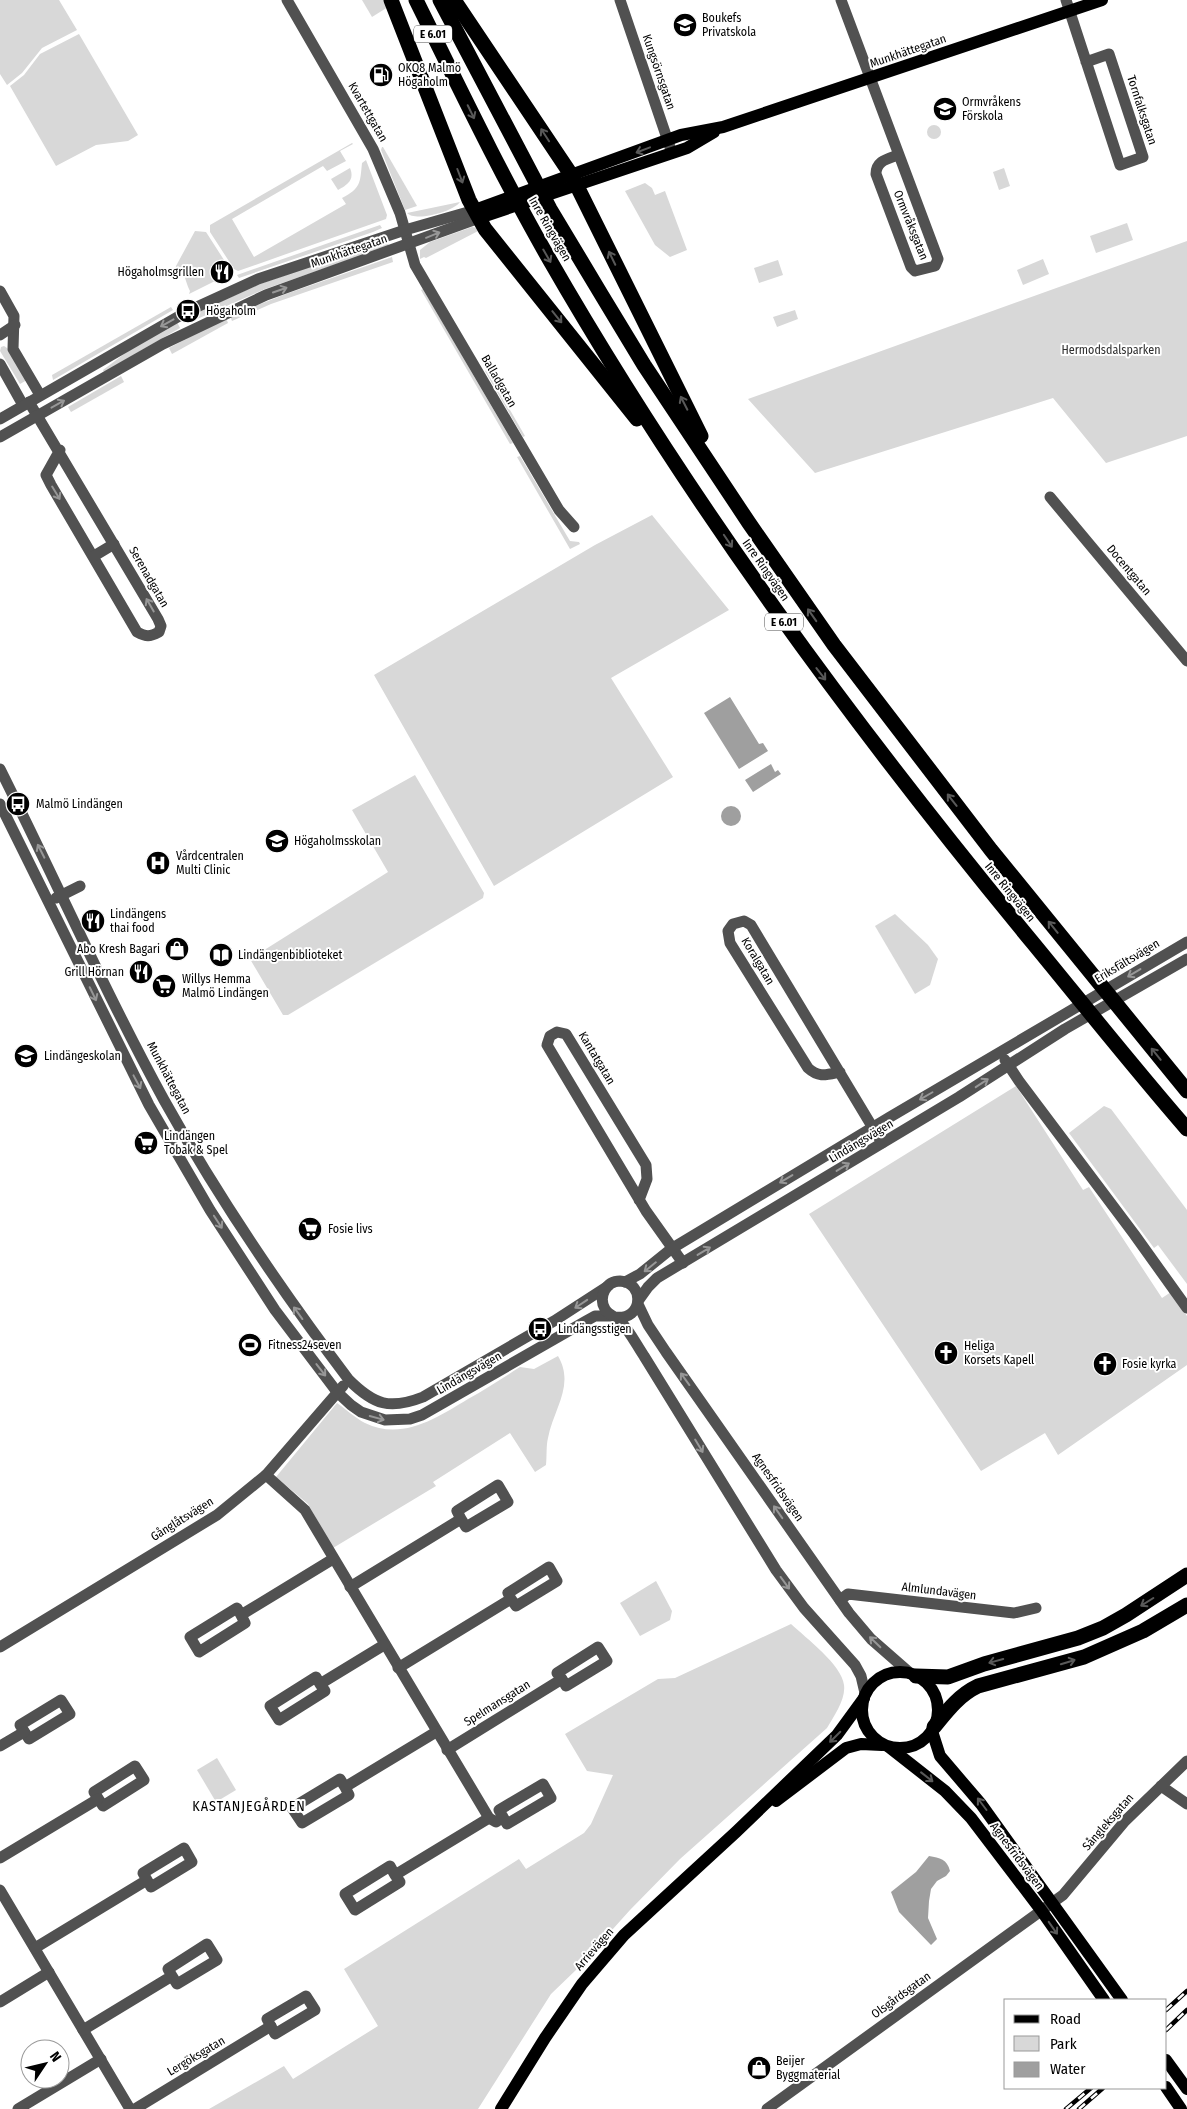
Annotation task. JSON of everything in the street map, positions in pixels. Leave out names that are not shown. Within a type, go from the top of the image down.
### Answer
[{"type":"highway","points":[[391,0],[469,200],[485,229],[614,389],[715,522]]},
{"type":"highway","name":"Inre Ringvägen","points":[[416,0],[487,145],[550,261],[642,410],[715,522],[824,679],[972,870],[1187,1129]]},
{"type":"highway","name":"Inre Ringvägen","points":[[440,0],[542,194],[591,277],[644,365],[749,523],[834,645],[985,842],[1183,1086]]},
{"type":"highway","points":[[454,0],[574,180],[671,378],[749,523]]},
{"type":"highway","points":[[1160,1098],[1187,1142]]},
{"type":"highway","points":[[914,1675],[938,1678],[948,1677],[984,1664],[1078,1638],[1103,1628],[1126,1615],[1186,1576]]},
{"type":"highway","points":[[1143,1630],[1187,1597]]},
{"type":"highway","points":[[933,1729],[953,1704],[978,1686],[1084,1657],[1143,1630],[1187,1605]]},
{"type":"main road","name":"Munkhättegatan","points":[[477,214],[574,180],[682,135],[723,127],[966,46],[998,35],[1067,5],[1102,0]]},
{"type":"main road","name":"Munkhättegatan","points":[[574,180],[687,148],[723,127]]},
{"type":"main road","points":[[901,1672],[914,1675],[929,1686],[936,1700],[938,1711],[933,1729],[922,1742],[913,1746],[904,1748],[886,1746],[869,1733],[863,1722],[862,1710],[865,1696],[872,1684],[885,1675],[901,1672]]},
{"type":"main road","name":"Arrievägen","points":[[501,2109],[545,2038],[582,1984],[624,1935],[736,1832],[842,1729],[865,1696]]},
{"type":"main road","name":"Agnesfridsvägen","points":[[933,1729],[940,1756],[982,1804],[1121,1999]]},
{"type":"main road","name":"Arrievägen","points":[[736,1832],[846,1748],[861,1744],[886,1746]]},
{"type":"main road","name":"Agnesfridsvägen","points":[[886,1746],[936,1783],[960,1807],[1041,1910],[1103,1999]]},
{"type":"main road","points":[[1167,2061],[1187,2089]]},
{"type":"main road","points":[[1167,2088],[1181,2109]]},
{"type":"street","name":"Kvartettgatan","points":[[287,0],[374,149],[410,244]]},
{"type":"street","name":"Kungsörnsgatan","points":[[620,0],[672,153]]},
{"type":"street","name":"Ormvråksgatan","points":[[841,0],[938,259],[935,266],[921,270],[915,271],[911,267],[876,174],[876,167],[879,163],[898,155]]},
{"type":"street","name":"Tornfalksgatan","points":[[1067,5],[1120,165],[1143,158],[1109,54],[1086,62]]},
{"type":"street","name":"Munkhättegatan","points":[[0,419],[188,311],[258,279],[405,230],[477,214]]},
{"type":"street","name":"Munkhättegatan","points":[[0,437],[164,344],[216,317],[266,294],[410,244],[477,214]]},
{"type":"street","name":"Balladgatan","points":[[410,244],[415,265],[559,510],[574,526]]},
{"type":"street","points":[[0,291],[14,316],[13,349]]},
{"type":"street","points":[[0,335],[15,326]]},
{"type":"street","points":[[0,339],[13,349],[40,395]]},
{"type":"street","name":"Serenadgatan","points":[[0,364],[26,403],[38,415],[60,450],[158,619],[160,626],[158,632],[151,636],[144,636],[137,632],[46,474],[60,450]]},
{"type":"street","name":"Docentgatan","points":[[1050,496],[1187,661]]},
{"type":"street","name":"Serenadgatan","points":[[94,556],[114,544]]},
{"type":"street","name":"Munkhättegatan","points":[[0,769],[157,1085],[224,1202],[282,1290],[349,1380]]},
{"type":"street","points":[[0,804],[136,1082],[210,1210],[275,1310],[337,1392]]},
{"type":"street","points":[[48,903],[80,886]]},
{"type":"street","name":"Koralgatan","points":[[840,1072],[825,1076],[816,1075],[808,1068],[730,943],[728,931],[733,924],[744,921],[751,925],[840,1072],[882,1143]]},
{"type":"street","name":"Eriksfältsvägen","points":[[1093,997],[1187,942]]},
{"type":"street","name":"Lindängsvägen","points":[[337,1392],[351,1405],[373,1417],[385,1420],[410,1419],[432,1410],[591,1318],[603,1315],[624,1318],[631,1314],[652,1282],[882,1143],[1065,1029],[1185,961]]},
{"type":"street","name":"Lindängsvägen","points":[[349,1380],[369,1398],[378,1402],[389,1404],[409,1402],[423,1397],[515,1344],[608,1286],[616,1282],[626,1282],[640,1274],[671,1249],[872,1127],[1093,997]]},
{"type":"street","name":"Kantatgatan","points":[[639,1200],[647,1179],[646,1165],[566,1034],[557,1032],[550,1036],[547,1045],[639,1200],[671,1249],[683,1263]]},
{"type":"street","points":[[1000,1052],[1187,1308]]},
{"type":"street","points":[[626,1282],[635,1289],[638,1302]]},
{"type":"street","points":[[608,1286],[603,1293],[602,1300],[606,1311],[625,1328],[776,1570],[804,1608],[854,1665],[861,1676],[865,1696]]},
{"type":"street","name":"Agnesfridsvägen","points":[[638,1302],[643,1316],[657,1339],[855,1621],[871,1639],[914,1675]]},
{"type":"street","name":"Gånglåtsvägen","points":[[0,1647],[217,1515],[266,1475],[349,1380]]},
{"type":"street","points":[[266,1475],[304,1510],[489,1818],[496,1822],[503,1818]]},
{"type":"street","points":[[350,1587],[462,1519]]},
{"type":"street","points":[[241,1615],[333,1560]]},
{"type":"street","name":"Almlundavägen","points":[[840,1600],[848,1594],[1014,1612],[1036,1608]]},
{"type":"street","points":[[398,1668],[511,1599]]},
{"type":"street","points":[[236,1608],[241,1615],[246,1623],[198,1652],[190,1637],[236,1608]]},
{"type":"street","points":[[320,1684],[384,1645]]},
{"type":"street","points":[[316,1677],[320,1684],[324,1692],[278,1720],[270,1706],[316,1677]]},
{"type":"street","name":"Spelmansgatan","points":[[447,1750],[562,1679]]},
{"type":"street","points":[[0,1746],[24,1732]]},
{"type":"street","points":[[344,1787],[436,1732]]},
{"type":"street","name":"Sångleksgatan","points":[[1052,1902],[1063,1895],[1110,1837],[1187,1761]]},
{"type":"street","points":[[340,1780],[344,1787],[349,1795],[302,1823],[292,1808],[340,1780]]},
{"type":"street","points":[[1161,1786],[1187,1804]]},
{"type":"street","points":[[0,1858],[98,1798]]},
{"type":"street","points":[[396,1875],[489,1818]]},
{"type":"street","points":[[390,1866],[396,1875],[400,1882],[355,1910],[345,1894],[390,1866]]},
{"type":"street","points":[[35,1948],[147,1880]]},
{"type":"street","points":[[0,1890],[130,2109]]},
{"type":"street","name":"Olsgårdsgatan","points":[[768,2109],[1052,1902]]},
{"type":"street","points":[[0,2002],[49,1972]]},
{"type":"street","points":[[83,2030],[172,1976]]},
{"type":"street","name":"Lergöksgatan","points":[[135,2109],[271,2026]]},
{"type":"street","points":[[18,2109],[100,2059]]},
{"type":"green space","points":[[0,0],[59,0],[77,30],[42,48],[22,73],[7,85],[0,74]]},
{"type":"green space","points":[[362,0],[385,0],[388,7],[372,17]]},
{"type":"green space","points":[[79,34],[138,135],[128,141],[96,145],[56,166],[10,86],[24,75],[40,54]]},
{"type":"green space","points":[[931,125],[937,125],[941,132],[937,139],[931,139],[927,135],[927,129]]},
{"type":"green space","points":[[352,143],[340,151],[346,161],[327,171],[323,166],[232,219],[254,257],[346,204],[342,198],[356,188],[360,180],[362,163],[366,160],[387,215],[386,219],[238,271],[234,269],[210,232],[210,225]]},
{"type":"green space","points":[[382,147],[417,206],[405,210],[381,150]]},
{"type":"green space","points":[[350,168],[351,179],[338,190],[331,179]]},
{"type":"green space","points":[[1004,168],[1010,186],[999,190],[993,172]]},
{"type":"green space","points":[[645,183],[652,188],[655,195],[665,191],[687,250],[670,257],[655,245],[625,191]]},
{"type":"green space","points":[[460,202],[450,209],[434,215],[411,216],[407,213]]},
{"type":"green space","points":[[1127,223],[1133,240],[1096,253],[1090,236]]},
{"type":"green space","points":[[380,225],[382,228],[373,232],[239,278],[237,275]]},
{"type":"green space","points":[[472,227],[482,229],[426,258],[420,259],[420,250],[430,242]]},
{"type":"green space","points":[[195,231],[206,232],[224,260],[224,263],[215,268],[219,279],[189,294],[190,291],[183,272],[179,267],[176,269],[174,279],[176,266]]},
{"type":"green space","points":[[387,240],[389,246],[265,289],[188,323],[185,318],[260,284]]},
{"type":"green space","name":"Hermodsdalsparken","points":[[1187,241],[1187,436],[1106,463],[1053,398],[815,473],[748,399]]},
{"type":"green space","points":[[392,257],[393,262],[271,304],[232,321],[230,316],[286,294]]},
{"type":"green space","points":[[1043,259],[1049,274],[1023,285],[1017,270]]},
{"type":"green space","points":[[778,260],[783,275],[759,283],[754,268]]},
{"type":"green space","points":[[423,289],[513,443],[510,444],[421,290]]},
{"type":"green space","points":[[171,307],[173,310],[53,380],[52,375]]},
{"type":"green space","points":[[795,310],[798,319],[777,327],[773,317]]},
{"type":"green space","points":[[226,318],[228,323],[172,354],[169,348]]},
{"type":"green space","points":[[177,322],[180,328],[104,372],[103,370],[132,348]]},
{"type":"green space","points":[[4,346],[27,380],[20,384],[0,351],[1,347]]},
{"type":"green space","points":[[487,370],[525,436],[523,437],[485,371]]},
{"type":"green space","points":[[121,376],[124,382],[71,412],[68,407]]},
{"type":"green space","points":[[520,456],[570,541],[579,542],[580,544],[570,549],[517,457]]},
{"type":"green space","points":[[652,515],[729,610],[611,678],[673,777],[494,886],[374,675],[595,545]]},
{"type":"green space","points":[[415,775],[484,893],[483,898],[288,1015],[283,1015],[250,959],[388,872],[352,810]]},
{"type":"green space","points":[[895,914],[928,945],[938,959],[930,985],[915,994],[875,926]]},
{"type":"green space","points":[[1016,1086],[1083,1190],[1089,1187],[1162,1298],[1171,1292],[1187,1316],[1187,1365],[1058,1455],[1045,1433],[981,1471],[809,1214]]},
{"type":"green space","points":[[1104,1106],[1111,1109],[1187,1210],[1187,1284],[1158,1245],[1154,1248],[1069,1133]]},
{"type":"green space","points":[[558,1356],[563,1367],[564,1387],[548,1438],[546,1465],[535,1472],[510,1433],[433,1482],[436,1486],[333,1548],[308,1504],[276,1477],[337,1403],[365,1423],[392,1430],[406,1428],[432,1420],[520,1367],[534,1369]]},
{"type":"green space","points":[[656,1581],[672,1611],[670,1620],[640,1636],[620,1603]]},
{"type":"green space","points":[[791,1624],[822,1652],[842,1677],[844,1685],[843,1696],[827,1728],[680,1859],[630,1910],[577,1969],[551,1994],[478,2109],[209,2109],[284,2066],[293,2079],[378,2026],[344,1969],[519,1859],[526,1869],[584,1833],[591,1824],[613,1775],[587,1771],[565,1734],[658,1679],[675,1678]]},
{"type":"green space","points":[[217,1758],[236,1790],[216,1802],[197,1770]]},
{"type":"water","points":[[730,697],[759,744],[763,743],[768,751],[739,769],[704,713]]},
{"type":"water","points":[[771,764],[775,772],[778,770],[781,774],[753,792],[745,780]]},
{"type":"water","points":[[731,806],[738,809],[741,816],[738,823],[731,826],[724,823],[721,816],[724,809]]},
{"type":"water","points":[[929,1856],[942,1860],[947,1864],[950,1871],[946,1876],[937,1881],[931,1889],[928,1918],[937,1939],[931,1945],[899,1912],[891,1892],[916,1872]]},
{"type":"railway","points":[[1167,2009],[1187,1991]]},
{"type":"railway","points":[[1167,2029],[1187,2010]]},
{"type":"railway","points":[[1066,2109],[1090,2089]]},
{"type":"railway","points":[[1079,2109],[1102,2089]]},
{"type":"place","name":"Boukefs Privatskola","points":[[685,25]]},
{"type":"place","name":"OKQ8 Malmö Högaholm","points":[[381,75]]},
{"type":"place","name":"Ormvråkens Förskola","points":[[945,109]]},
{"type":"place","name":"Högaholmsgrillen","points":[[222,272]]},
{"type":"place","name":"Högaholm","points":[[188,311]]},
{"type":"place","name":"Malmö Lindängen","points":[[18,804]]},
{"type":"place","name":"Högaholmsskolan","points":[[277,841]]},
{"type":"place","name":"Vårdcentralen Multi Clinic","points":[[158,863]]},
{"type":"place","name":"Lindängens thai food","points":[[93,921]]},
{"type":"place","name":"Abo Kresh Bagari","points":[[177,949]]},
{"type":"place","name":"Lindängenbiblioteket","points":[[221,955]]},
{"type":"place","name":"Grill Hörnan","points":[[141,972]]},
{"type":"place","name":"Willys Hemma Malmö Lindängen","points":[[164,986]]},
{"type":"place","name":"Lindängeskolan","points":[[26,1056]]},
{"type":"place","name":"Lindängen Tobak & Spel","points":[[146,1143]]},
{"type":"place","name":"Fosie livs","points":[[310,1229]]},
{"type":"place","name":"Lindängsstigen","points":[[540,1329]]},
{"type":"place","name":"Fitness24seven","points":[[250,1345]]},
{"type":"place","name":"Heliga Korsets Kapell","points":[[946,1353]]},
{"type":"place","name":"Fosie kyrka","points":[[1105,1364]]},
{"type":"place","name":"Beijer Byggmaterial","points":[[759,2068]]},
{"type":"district","name":"KASTANJEGÅRDEN","points":[[249,1806]]}]
